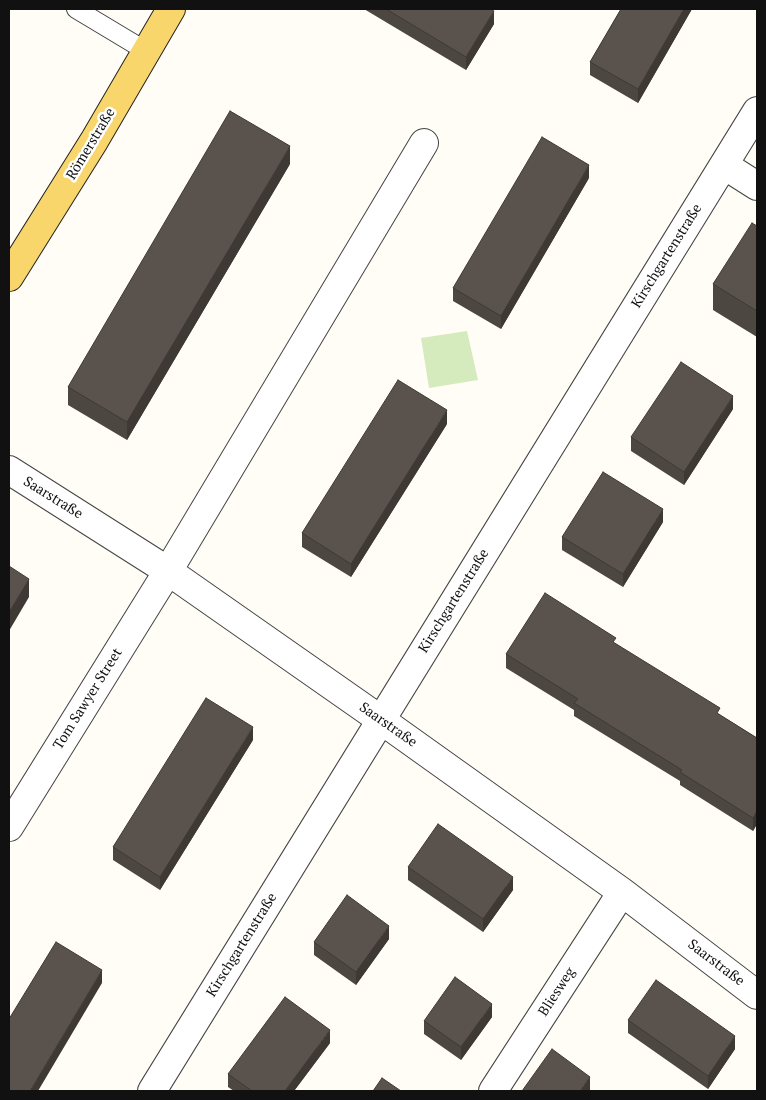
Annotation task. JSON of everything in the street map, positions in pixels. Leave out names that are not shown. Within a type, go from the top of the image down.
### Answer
[{"type":"main road","name":"Römerstraße","points":[[9,277],[94,141],[171,9]]},
{"type":"street","name":"Kirschgartenstraße","points":[[152,1091],[757,110]]},
{"type":"street","name":"Tom Sawyer Street","points":[[9,827],[168,571],[424,143]]},
{"type":"street","points":[[724,165],[757,186]]},
{"type":"street","name":"Saarstraße","points":[[9,470],[168,571],[381,720],[622,892],[757,994]]},
{"type":"street","name":"Bliesweg","points":[[493,1091],[622,892]]},
{"type":"lane","points":[[76,9],[146,51]]},
{"type":"green space","points":[[467,331],[478,380],[429,388],[421,338]]},
{"type":"building","points":[[386,9],[490,9],[494,11],[466,57]]},
{"type":"building","points":[[621,9],[684,9],[638,89],[590,62]]},
{"type":"building","points":[[230,111],[290,146],[127,422],[68,387]]},
{"type":"building","points":[[542,137],[589,165],[501,316],[453,288]]},
{"type":"building","points":[[752,223],[757,226],[757,311],[713,284]]},
{"type":"building","points":[[681,362],[733,396],[684,472],[631,437]]},
{"type":"building","points":[[398,380],[447,410],[351,564],[302,533]]},
{"type":"building","points":[[603,472],[663,509],[623,574],[562,537]]},
{"type":"building","points":[[9,566],[29,579],[9,612]]},
{"type":"building","points":[[545,593],[616,638],[613,642],[720,708],[717,713],[757,738],[757,811],[753,818],[680,772],[682,770],[574,703],[578,699],[506,654]]},
{"type":"building","points":[[206,698],[253,727],[160,877],[113,847]]},
{"type":"building","points":[[438,824],[513,877],[483,919],[408,867]]},
{"type":"building","points":[[347,895],[389,926],[356,972],[314,942]]},
{"type":"building","points":[[56,942],[102,970],[30,1091],[9,1091],[9,1019]]},
{"type":"building","points":[[455,977],[492,1004],[461,1047],[424,1021]]},
{"type":"building","points":[[656,980],[735,1036],[708,1076],[628,1020]]},
{"type":"building","points":[[285,997],[330,1030],[285,1091],[252,1091],[228,1074]]},
{"type":"building","points":[[552,1049],[590,1077],[580,1091],[522,1091]]},
{"type":"building","points":[[382,1078],[401,1091],[373,1091]]}]
